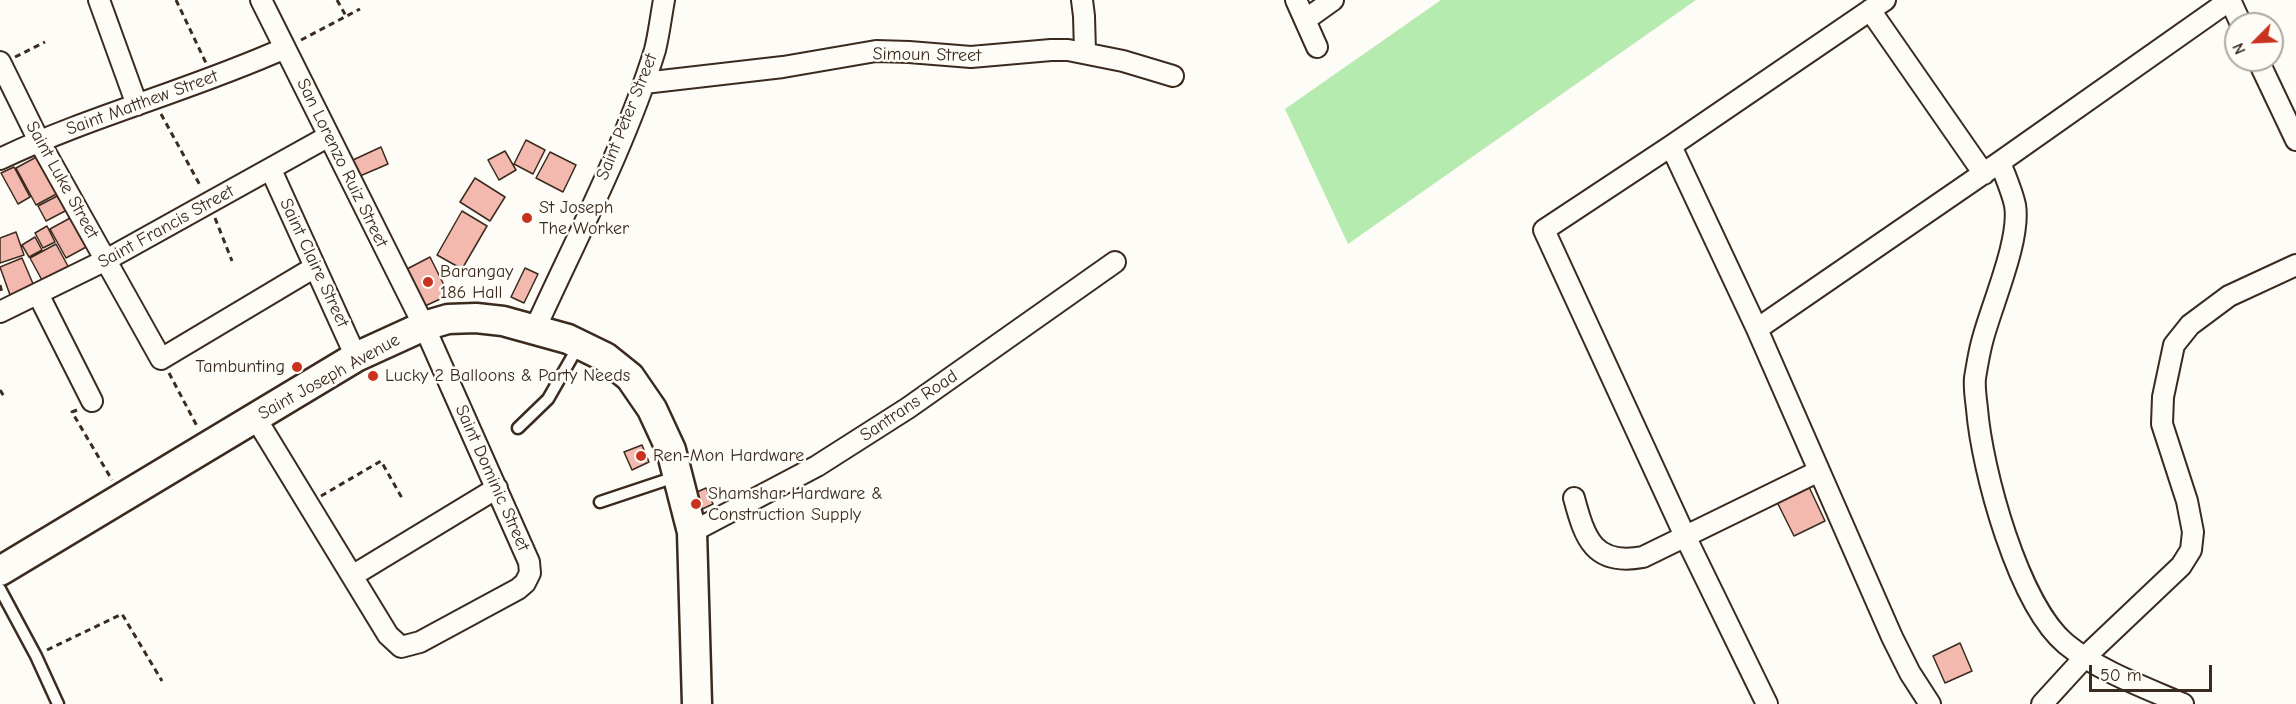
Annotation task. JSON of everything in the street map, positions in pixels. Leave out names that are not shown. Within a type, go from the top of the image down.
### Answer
[{"type":"main road","name":"Saint Joseph Avenue","points":[[0,571],[356,357],[424,326],[448,319],[476,318],[503,321],[535,329],[580,345],[605,357],[630,377],[652,409],[671,450],[692,532],[697,704]]},
{"type":"street","points":[[99,0],[145,102]]},
{"type":"street","name":"San Lorenzo Ruiz Street","points":[[261,0],[424,326]]},
{"type":"street","name":"Saint Peter Street","points":[[535,329],[644,83],[656,47],[664,0]]},
{"type":"street","points":[[1082,0],[1085,52]]},
{"type":"street","points":[[1296,0],[1317,47]]},
{"type":"street","points":[[1305,20],[1333,0]]},
{"type":"street","points":[[1757,329],[1984,174],[2230,0]]},
{"type":"street","points":[[1767,704],[1685,536],[1544,230],[1877,5],[1984,174]]},
{"type":"street","name":"Saint Matthew Street","points":[[0,159],[39,141],[213,78],[285,48]]},
{"type":"street","name":"Simoun Street","points":[[644,83],[783,67],[876,51],[972,57],[1051,50],[1085,52],[1173,76]]},
{"type":"street","name":"Saint Luke Street","points":[[1,67],[39,141],[161,359]]},
{"type":"street","points":[[2264,72],[2296,140]]},
{"type":"street","name":"Saint Francis Street","points":[[0,312],[106,260],[329,136]]},
{"type":"street","points":[[1671,146],[1757,329],[1892,637],[1910,673],[1930,704]]},
{"type":"street","points":[[2000,162],[2015,206],[2015,225],[2004,273],[1982,342],[1975,381],[1979,434],[1986,469],[2004,530],[2025,583],[2044,616],[2064,642],[2085,657],[2183,704]]},
{"type":"street","name":"Saint Claire Street","points":[[271,170],[356,357]]},
{"type":"street","name":"Santrans Road","points":[[692,532],[817,466],[888,421],[1114,262]]},
{"type":"street","points":[[2042,704],[2085,657],[2181,566],[2191,550],[2193,532],[2187,501],[2162,424],[2163,397],[2174,345],[2190,325],[2229,296],[2296,265]]},
{"type":"street","points":[[161,359],[315,267]]},
{"type":"street","points":[[38,294],[92,401]]},
{"type":"street","name":"Saint Dominic Street","points":[[255,417],[388,635],[401,647],[420,642],[518,590],[530,573],[529,562],[424,326]]},
{"type":"street","points":[[1574,498],[1586,537],[1599,552],[1609,557],[1625,560],[1643,557],[1819,471]]},
{"type":"street","points":[[352,576],[497,488]]},
{"type":"lane","points":[[518,428],[548,399],[580,345]]},
{"type":"lane","points":[[600,502],[679,476]]},
{"type":"lane","points":[[0,590],[36,656],[58,704]]},
{"type":"path","points":[[176,0],[213,78]]},
{"type":"path","points":[[337,0],[346,16]]},
{"type":"path","points":[[285,48],[360,9]]},
{"type":"path","points":[[1,67],[45,42]]},
{"type":"path","points":[[145,102],[210,204],[231,261]]},
{"type":"path","points":[[161,359],[208,445]]},
{"type":"path","points":[[0,390],[5,398]]},
{"type":"path","points":[[72,412],[122,497]]},
{"type":"path","points":[[308,504],[381,461],[402,498]]},
{"type":"path","points":[[36,656],[122,614],[162,681]]},
{"type":"green space","points":[[1441,0],[1696,0],[1348,244],[1285,109]]},
{"type":"building","points":[[526,140],[545,150],[533,174],[514,164]]},
{"type":"building","points":[[381,147],[388,164],[360,176],[353,160]]},
{"type":"building","points":[[505,151],[516,170],[499,180],[488,160]]},
{"type":"building","points":[[550,152],[576,165],[563,192],[536,178]]},
{"type":"building","points":[[42,154],[62,191],[36,205],[16,168]]},
{"type":"building","points":[[14,167],[30,197],[18,204],[1,173]]},
{"type":"building","points":[[475,178],[505,197],[490,221],[460,202]]},
{"type":"building","points":[[61,194],[69,209],[46,221],[38,206]]},
{"type":"building","points":[[462,211],[487,226],[462,269],[437,255]]},
{"type":"building","points":[[72,217],[88,246],[66,258],[50,229]]},
{"type":"building","points":[[47,226],[55,242],[43,248],[35,233]]},
{"type":"building","points":[[16,232],[24,255],[0,263],[0,238]]},
{"type":"building","points":[[35,237],[42,250],[29,257],[22,245]]},
{"type":"building","points":[[56,244],[69,268],[43,282],[30,258]]},
{"type":"building","name":"Barangay 186 Hall","points":[[430,257],[449,295],[425,306],[407,269]]},
{"type":"building","points":[[22,258],[34,286],[10,295],[0,267]]},
{"type":"building","points":[[525,268],[538,274],[524,303],[511,297]]},
{"type":"building","points":[[642,445],[649,462],[632,470],[624,452]]},
{"type":"building","points":[[1809,487],[1825,521],[1794,536],[1777,502]]},
{"type":"building","points":[[706,488],[713,504],[696,512],[688,496]]},
{"type":"building","points":[[1960,643],[1972,671],[1945,683],[1933,656]]},
{"type":"place","name":"St Joseph The Worker","points":[[527,218]]},
{"type":"place","name":"Barangay 186 Hall","points":[[428,282]]},
{"type":"place","name":"Tambunting","points":[[297,367]]},
{"type":"place","name":"Lucky 2 Balloons & Party Needs","points":[[373,376]]},
{"type":"place","name":"Ren-Mon Hardware","points":[[641,456]]},
{"type":"place","name":"Shamshar Hardware & Construction Supply","points":[[696,504]]}]
